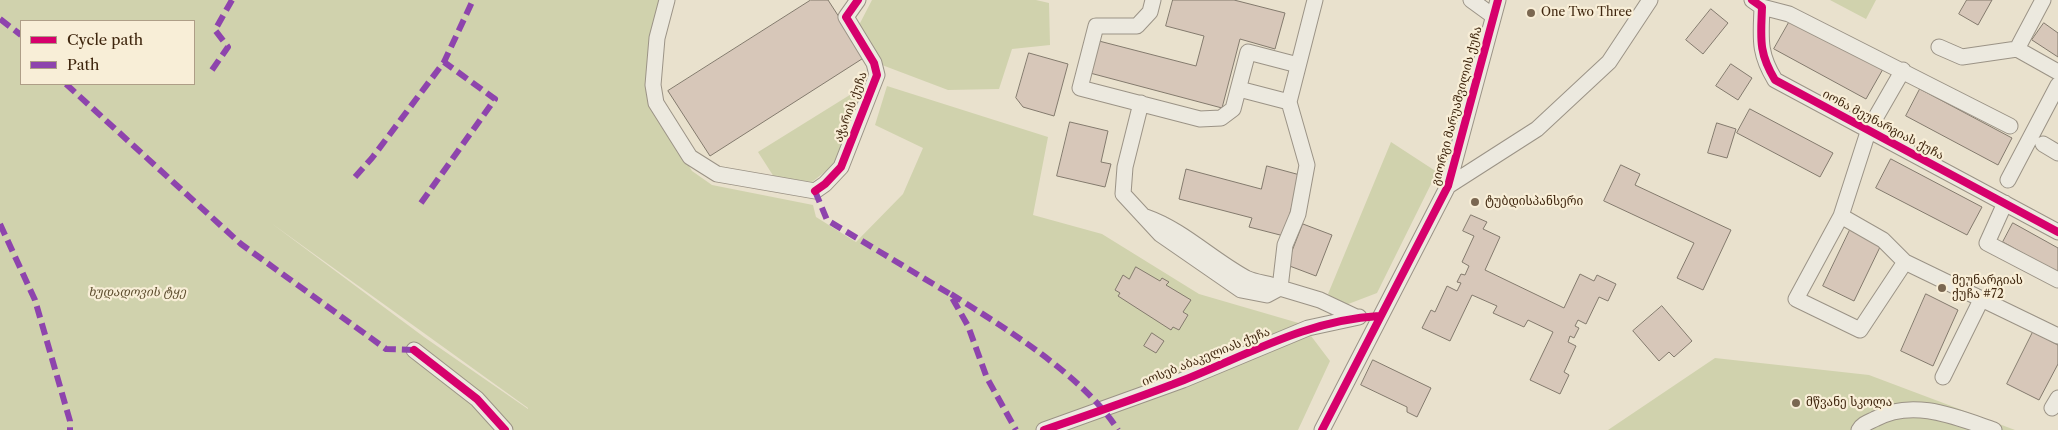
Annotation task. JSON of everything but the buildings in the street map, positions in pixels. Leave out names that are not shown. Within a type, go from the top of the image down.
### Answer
[{"type":"street","name":"აჭარის ქუჩა","points":[[667,0],[657,38],[653,86],[656,103],[690,156],[717,174],[815,191],[825,184],[841,167],[877,75],[874,63],[846,17],[858,0]]},
{"type":"street","points":[[1153,0],[1150,12],[1137,26],[1096,26],[1080,88],[1200,119],[1221,118],[1233,108],[1248,52],[1298,65]]},
{"type":"street","points":[[1280,288],[1285,245],[1298,214],[1308,164],[1289,102],[1315,0]]},
{"type":"street","points":[[1470,0],[1493,16]]},
{"type":"street","name":"გიორგი მარუაშვილის ქუჩა","points":[[1322,430],[1448,186],[1498,0]]},
{"type":"street","points":[[1448,186],[1537,128],[1609,62],[1650,0]]},
{"type":"street","points":[[2017,49],[2043,0]]},
{"type":"street","points":[[1757,4],[1789,14],[1903,70],[2010,126]]},
{"type":"street","name":"იონა მეუნარგიას ქუჩა","points":[[1757,4],[1761,50],[1766,66],[1775,80],[2058,232]]},
{"type":"street","points":[[1939,47],[1962,57],[2017,49],[2058,72]]},
{"type":"street","points":[[1903,70],[1869,129],[1841,216],[1796,298],[1860,330],[1905,262]]},
{"type":"street","points":[[2008,180],[2058,85]]},
{"type":"street","points":[[1239,89],[1289,102]]},
{"type":"street","points":[[1141,103],[1124,167],[1123,194],[1144,216],[1165,224],[1248,279],[1268,282],[1280,288],[1320,300],[1356,318]]},
{"type":"street","points":[[2043,144],[2058,153]]},
{"type":"street","points":[[2005,203],[1987,243],[2058,280]]},
{"type":"street","points":[[1841,216],[1883,240],[1905,262],[2058,336]]},
{"type":"street","points":[[1943,377],[1981,300]]},
{"type":"street","name":"იოსებ აბაკელიას ქუჩა","points":[[1044,430],[1183,380],[1308,328],[1356,318],[1380,316]]},
{"type":"street","points":[[414,350],[476,399],[505,430]]},
{"type":"street","points":[[1859,430],[1861,426],[1883,414],[1904,409],[1929,410],[1994,430]]},
{"type":"green space","name":"ხუდადოვის ტყე","points":[[0,0],[659,0],[650,35],[648,99],[692,171],[712,185],[813,205],[816,217],[856,242],[903,194],[923,148],[875,125],[887,86],[1048,137],[1033,215],[1102,234],[1199,294],[1302,324],[1330,361],[1298,430],[0,430]],"holes":[[[271,223],[528,408],[424,337]]]},
{"type":"green space","points":[[872,0],[1036,0],[1049,3],[1050,45],[1012,49],[999,89],[948,90],[882,65],[858,27]]},
{"type":"green space","points":[[1830,0],[1876,0],[1866,19]]},
{"type":"green space","points":[[861,88],[836,163],[812,182],[774,177],[758,152]]},
{"type":"green space","points":[[1391,142],[1437,172],[1377,293],[1343,306],[1328,294]]},
{"type":"green space","name":"მწვანე სკოლა","points":[[1715,358],[1869,375],[2015,430],[1608,430]]},
{"type":"marked path","points":[[212,70],[228,47],[215,30],[232,0]]},
{"type":"marked path","points":[[355,177],[372,158],[444,62],[473,0]]},
{"type":"marked path","points":[[0,19],[20,34]]},
{"type":"marked path","points":[[421,203],[495,99],[444,62]]},
{"type":"marked path","points":[[67,85],[241,244],[386,349],[414,350]]},
{"type":"marked path","points":[[815,191],[827,220],[950,294],[968,326],[987,378],[1016,430]]},
{"type":"marked path","points":[[0,224],[35,300],[70,421],[70,430]]},
{"type":"marked path","points":[[951,294],[1042,354],[1085,391],[1118,430]]},
{"type":"cycle path","points":[[815,191],[825,184],[841,167],[877,75],[874,63],[846,17],[858,0]]},
{"type":"cycle path","points":[[1322,430],[1448,186],[1498,0]]},
{"type":"cycle path","points":[[1752,0],[1762,7],[1761,36],[1763,53],[1775,80],[2058,232]]},
{"type":"cycle path","points":[[1044,430],[1167,387],[1303,331],[1353,319],[1379,316]]},
{"type":"cycle path","points":[[414,350],[477,399],[505,430]]},
{"type":"place","name":"One Two Three","points":[[1531,13]]},
{"type":"place","name":"ტუბდისპანსერი","points":[[1475,202]]},
{"type":"place","name":"მეუნარგიას ქუჩა #72","points":[[1942,288]]},
{"type":"place","name":"მწვანე სკოლა","points":[[1796,403]]}]
